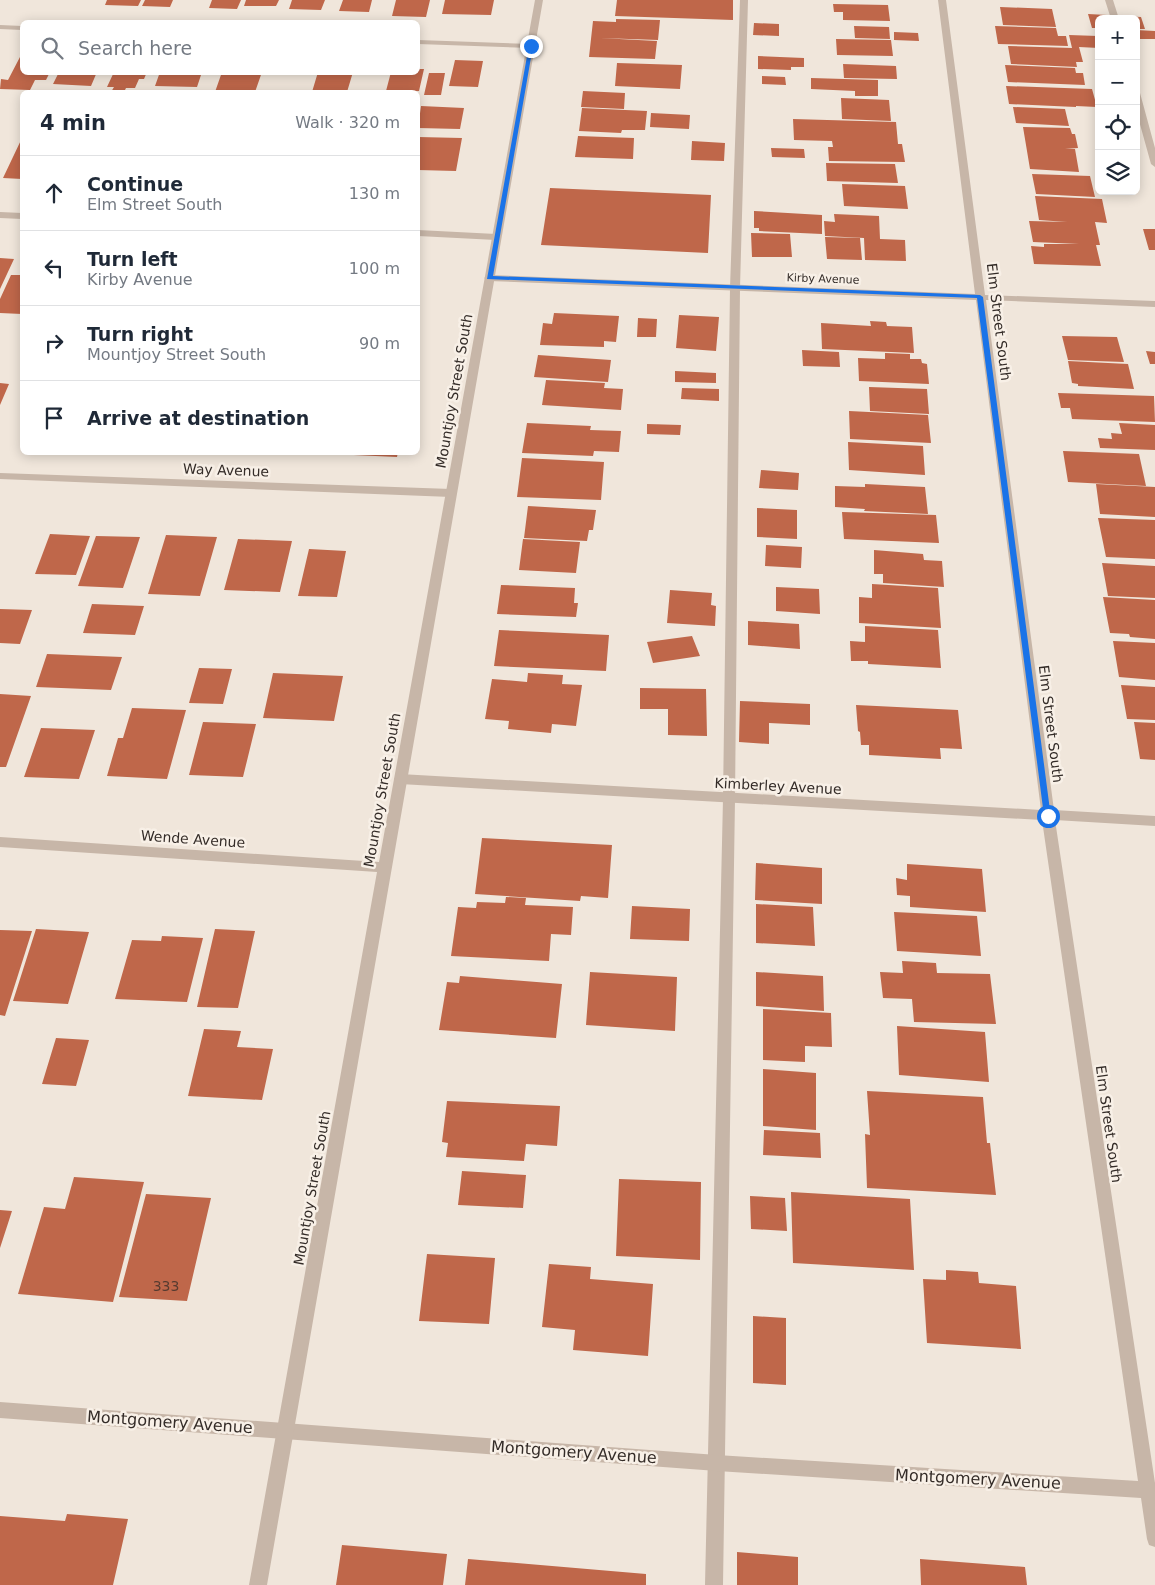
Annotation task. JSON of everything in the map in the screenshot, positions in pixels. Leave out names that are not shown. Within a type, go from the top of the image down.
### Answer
[{"type":"street","name":"Mountjoy Street South","points":[[258,1585],[539,0]]},
{"type":"street","points":[[714,1585],[729,799],[729,610],[735,288],[744,0]]},
{"type":"street","name":"Elm Street South","points":[[942,0],[1048,816],[1155,1539]]},
{"type":"street","points":[[1109,0],[1114,15]]},
{"type":"street","points":[[0,27],[20,28]]},
{"type":"street","points":[[420,42],[531,46]]},
{"type":"street","points":[[1139,105],[1155,164]]},
{"type":"street","points":[[0,215],[20,216]]},
{"type":"street","points":[[420,233],[496,237]]},
{"type":"street","name":"Kirby Avenue","points":[[490,278],[1155,304]]},
{"type":"street","name":"Way Avenue","points":[[0,476],[451,493]]},
{"type":"street","name":"Kimberley Avenue","points":[[400,779],[729,799],[1155,821]]},
{"type":"street","name":"Wende Avenue","points":[[0,842],[384,866]]},
{"type":"street","name":"Montgomery Avenue","points":[[0,1410],[717,1463],[1148,1490]]},
{"type":"building","points":[[107,0],[141,0],[138,6],[105,5]]},
{"type":"building","points":[[145,0],[173,0],[170,7],[142,6]]},
{"type":"building","points":[[212,0],[241,0],[237,9],[209,8]]},
{"type":"building","points":[[246,0],[279,0],[276,6],[244,6]]},
{"type":"building","points":[[292,0],[325,0],[321,10],[289,9]]},
{"type":"building","points":[[343,0],[372,0],[369,12],[339,11]]},
{"type":"building","points":[[396,0],[430,0],[426,17],[392,16]]},
{"type":"building","points":[[445,0],[494,0],[491,15],[442,14]]},
{"type":"building","points":[[617,0],[733,0],[733,20],[615,16]]},
{"type":"building","points":[[833,4],[888,5],[890,21],[843,20],[843,12],[834,12]]},
{"type":"building","points":[[1000,7],[1052,9],[1056,27],[1003,25]]},
{"type":"building","points":[[1088,14],[1107,15],[1095,15],[1095,28],[1092,28]]},
{"type":"building","points":[[1140,17],[1141,17],[1145,29],[1140,29]]},
{"type":"building","points":[[616,19],[660,20],[658,40],[600,38],[657,41],[655,59],[589,57],[593,21],[616,22]]},
{"type":"building","points":[[754,23],[779,24],[779,36],[753,35]]},
{"type":"building","points":[[854,26],[889,27],[890,39],[855,38]]},
{"type":"building","points":[[995,26],[1056,28],[1058,36],[1066,36],[1068,46],[998,44]]},
{"type":"building","points":[[1140,30],[1155,31],[1155,39],[1140,39]]},
{"type":"building","points":[[894,32],[918,33],[919,41],[894,40]]},
{"type":"building","points":[[1069,35],[1095,36],[1095,48],[1079,47],[1083,62],[1076,62],[1077,67],[1011,64],[1008,46],[1072,48]]},
{"type":"building","points":[[836,39],[891,40],[893,56],[837,55]]},
{"type":"building","points":[[758,56],[804,58],[804,67],[791,67],[791,70],[758,69]]},
{"type":"building","points":[[20,57],[20,75],[48,75],[46,80],[35,80],[30,90],[0,89],[1,79],[8,80]]},
{"type":"building","points":[[455,60],[483,61],[478,87],[449,86]]},
{"type":"building","points":[[617,63],[682,65],[680,89],[615,86]]},
{"type":"building","points":[[843,64],[896,66],[897,79],[844,78]]},
{"type":"building","points":[[1005,65],[1075,68],[1076,73],[1083,73],[1085,85],[1008,82]]},
{"type":"building","points":[[420,69],[424,69],[419,90],[386,90],[390,75],[420,75]]},
{"type":"building","points":[[429,73],[445,73],[441,95],[424,95]]},
{"type":"building","points":[[58,75],[96,75],[91,86],[53,84]]},
{"type":"building","points":[[113,75],[146,75],[144,79],[139,79],[135,88],[112,90],[114,87],[107,87]]},
{"type":"building","points":[[159,75],[201,75],[197,87],[155,86]]},
{"type":"building","points":[[221,75],[261,75],[256,90],[216,90]]},
{"type":"building","points":[[317,75],[352,75],[348,90],[313,90]]},
{"type":"building","points":[[762,76],[785,77],[786,85],[762,84]]},
{"type":"building","points":[[811,78],[878,80],[878,96],[855,96],[855,91],[811,89]]},
{"type":"building","points":[[1006,86],[1092,89],[1095,100],[1095,107],[1009,104]]},
{"type":"building","points":[[583,91],[625,93],[624,109],[581,107]]},
{"type":"building","points":[[841,98],[889,100],[891,121],[842,119]]},
{"type":"building","points":[[421,106],[464,108],[460,129],[420,128]]},
{"type":"building","points":[[1013,107],[1065,109],[1069,126],[1016,123]]},
{"type":"building","points":[[582,108],[647,111],[645,130],[622,130],[621,133],[579,131]]},
{"type":"building","points":[[651,113],[690,115],[689,129],[650,127]]},
{"type":"building","points":[[793,119],[896,122],[898,144],[902,144],[905,162],[829,161],[828,147],[833,147],[832,141],[794,140]]},
{"type":"building","points":[[1023,127],[1070,128],[1072,134],[1075,134],[1078,148],[1065,149],[1075,149],[1079,172],[1030,169]]},
{"type":"building","points":[[578,136],[634,138],[633,159],[575,157]]},
{"type":"building","points":[[420,137],[462,138],[456,171],[420,170]]},
{"type":"building","points":[[692,141],[725,143],[724,161],[691,160]]},
{"type":"building","points":[[20,142],[20,179],[3,178]]},
{"type":"building","points":[[771,148],[804,149],[805,158],[772,157]]},
{"type":"building","points":[[826,163],[895,164],[898,183],[827,181]]},
{"type":"building","points":[[1032,174],[1090,176],[1095,197],[1036,194]]},
{"type":"building","points":[[842,184],[905,186],[908,209],[844,206]]},
{"type":"building","points":[[550,188],[711,195],[708,253],[541,245]]},
{"type":"building","points":[[1035,196],[1102,199],[1107,223],[1095,222],[1100,245],[1096,245],[1101,266],[1034,264],[1031,246],[1044,247],[1044,244],[1079,244],[1033,242],[1029,221],[1067,222],[1039,220]]},
{"type":"building","points":[[754,211],[822,215],[822,234],[759,231],[759,228],[754,228]]},
{"type":"building","points":[[834,214],[879,216],[880,239],[905,240],[906,261],[865,260],[864,238],[825,236],[824,221],[835,222]]},
{"type":"building","points":[[1143,229],[1155,229],[1155,250],[1149,250]]},
{"type":"building","points":[[751,233],[790,234],[792,257],[752,257]]},
{"type":"building","points":[[825,237],[860,238],[862,260],[827,259]]},
{"type":"building","points":[[0,258],[14,259],[0,289]]},
{"type":"building","points":[[11,275],[20,275],[20,314],[0,313],[0,299]]},
{"type":"building","points":[[554,313],[619,316],[616,342],[604,341],[604,347],[540,345],[543,323],[552,324]]},
{"type":"building","points":[[679,315],[719,317],[716,351],[676,348]]},
{"type":"building","points":[[638,318],[657,319],[656,337],[637,337]]},
{"type":"building","points":[[870,321],[886,322],[887,326],[912,327],[914,353],[822,349],[821,323],[871,326]]},
{"type":"building","points":[[1062,336],[1117,337],[1124,362],[1068,360]]},
{"type":"building","points":[[802,350],[839,352],[840,367],[803,366]]},
{"type":"building","points":[[1146,351],[1155,352],[1155,364],[1150,364]]},
{"type":"building","points":[[885,353],[910,354],[910,359],[921,359],[922,363],[927,364],[929,384],[859,381],[858,358],[885,359]]},
{"type":"building","points":[[538,355],[611,360],[608,382],[534,377]]},
{"type":"building","points":[[1068,361],[1128,364],[1134,389],[1078,386],[1078,384],[1072,383]]},
{"type":"building","points":[[675,371],[716,373],[716,383],[675,382]]},
{"type":"building","points":[[546,380],[605,383],[604,388],[623,389],[621,410],[542,405]]},
{"type":"building","points":[[0,383],[9,384],[0,405]]},
{"type":"building","points":[[869,387],[927,389],[929,414],[870,411]]},
{"type":"building","points":[[682,388],[719,389],[719,401],[681,399]]},
{"type":"building","points":[[1058,393],[1154,396],[1155,422],[1072,419],[1070,408],[1061,408]]},
{"type":"building","points":[[849,411],[928,415],[931,443],[850,439]]},
{"type":"building","points":[[527,423],[591,426],[590,430],[621,431],[619,452],[594,451],[593,456],[522,453]]},
{"type":"building","points":[[1119,423],[1155,425],[1155,450],[1100,448],[1098,438],[1112,439],[1111,433],[1122,434]]},
{"type":"building","points":[[647,424],[681,425],[680,435],[647,434]]},
{"type":"building","points":[[848,442],[923,446],[925,475],[849,470]]},
{"type":"building","points":[[1063,451],[1139,454],[1146,486],[1068,482]]},
{"type":"building","points":[[354,455],[397,455],[397,457]]},
{"type":"building","points":[[522,458],[604,462],[601,500],[517,497]]},
{"type":"building","points":[[761,470],[799,473],[798,490],[759,488]]},
{"type":"building","points":[[865,484],[925,487],[928,514],[864,511],[865,509],[835,507],[835,486],[865,487]]},
{"type":"building","points":[[1096,484],[1155,487],[1155,517],[1100,514]]},
{"type":"building","points":[[528,506],[596,510],[593,530],[589,530],[587,541],[524,538]]},
{"type":"building","points":[[757,508],[797,510],[797,539],[757,537]]},
{"type":"building","points":[[842,512],[936,515],[939,543],[844,539]]},
{"type":"building","points":[[1098,518],[1155,520],[1155,559],[1106,557]]},
{"type":"building","points":[[50,534],[90,536],[76,575],[35,574]]},
{"type":"building","points":[[166,535],[217,537],[200,596],[148,594]]},
{"type":"building","points":[[96,536],[140,537],[123,588],[78,586]]},
{"type":"building","points":[[238,539],[292,541],[280,592],[224,590]]},
{"type":"building","points":[[523,539],[580,542],[576,573],[519,570]]},
{"type":"building","points":[[766,545],[802,547],[801,568],[765,566]]},
{"type":"building","points":[[309,549],[346,551],[337,597],[298,596]]},
{"type":"building","points":[[874,550],[923,554],[924,560],[942,561],[944,587],[883,583],[883,574],[874,574]]},
{"type":"building","points":[[1102,563],[1155,566],[1155,598],[1108,596]]},
{"type":"building","points":[[872,584],[938,588],[941,628],[859,623],[859,597],[872,598]]},
{"type":"building","points":[[501,585],[575,588],[574,603],[578,603],[576,617],[497,614]]},
{"type":"building","points":[[776,587],[819,589],[820,614],[776,611]]},
{"type":"building","points":[[670,590],[712,593],[711,605],[716,606],[715,626],[667,623]]},
{"type":"building","points":[[1103,597],[1155,600],[1155,639],[1130,637],[1129,634],[1110,633]]},
{"type":"building","points":[[92,604],[144,606],[135,635],[83,633]]},
{"type":"building","points":[[0,609],[32,610],[20,644],[0,643]]},
{"type":"building","points":[[748,621],[799,624],[800,649],[748,645]]},
{"type":"building","points":[[865,626],[938,630],[941,668],[868,664],[868,661],[851,661],[850,641],[865,642]]},
{"type":"building","points":[[499,630],[609,635],[606,671],[494,666]]},
{"type":"building","points":[[692,636],[700,656],[653,663],[647,642]]},
{"type":"building","points":[[1113,641],[1155,643],[1155,680],[1119,677]]},
{"type":"building","points":[[47,654],[122,657],[111,690],[36,687]]},
{"type":"building","points":[[199,668],[232,669],[223,704],[189,703]]},
{"type":"building","points":[[273,673],[343,676],[334,721],[263,718]]},
{"type":"building","points":[[528,673],[563,675],[562,684],[582,685],[576,726],[552,724],[551,733],[508,729],[509,721],[485,719],[492,679],[527,682]]},
{"type":"building","points":[[1121,685],[1155,687],[1155,720],[1127,719]]},
{"type":"building","points":[[640,688],[706,689],[707,736],[668,735],[668,709],[640,709]]},
{"type":"building","points":[[0,694],[31,696],[6,767],[0,767]]},
{"type":"building","points":[[740,701],[810,704],[810,725],[769,723],[769,744],[739,742]]},
{"type":"building","points":[[856,705],[958,710],[962,749],[940,748],[941,759],[869,755],[869,745],[861,745]]},
{"type":"building","points":[[132,708],[186,710],[167,779],[107,776],[118,738],[123,738]]},
{"type":"building","points":[[203,722],[256,724],[243,777],[189,775]]},
{"type":"building","points":[[1134,722],[1155,723],[1155,760],[1140,759]]},
{"type":"building","points":[[41,728],[95,730],[79,779],[24,777]]},
{"type":"building","points":[[482,838],[612,845],[608,898],[581,896],[580,901],[475,894]]},
{"type":"building","points":[[756,863],[822,868],[822,904],[755,900]]},
{"type":"building","points":[[907,864],[982,869],[986,912],[910,907],[910,896],[897,895],[896,878],[907,880]]},
{"type":"building","points":[[506,897],[526,898],[525,905],[573,907],[571,935],[551,934],[549,961],[451,956],[458,907],[476,908],[477,902],[505,903]]},
{"type":"building","points":[[756,904],[813,907],[815,946],[756,943]]},
{"type":"building","points":[[632,906],[690,909],[689,941],[630,939]]},
{"type":"building","points":[[894,912],[977,916],[981,956],[897,951]]},
{"type":"building","points":[[36,929],[89,932],[68,1004],[13,1001]]},
{"type":"building","points":[[215,929],[255,931],[238,1008],[197,1007]]},
{"type":"building","points":[[0,930],[32,931],[5,1016],[0,1015]]},
{"type":"building","points":[[162,936],[203,938],[187,1002],[115,999],[132,940],[161,941]]},
{"type":"building","points":[[902,961],[936,963],[937,973],[990,974],[996,1024],[914,1022],[912,999],[883,998],[880,972],[903,973]]},
{"type":"building","points":[[590,972],[677,977],[675,1031],[586,1025]]},
{"type":"building","points":[[756,972],[823,976],[824,1011],[756,1006]]},
{"type":"building","points":[[460,976],[562,984],[556,1038],[439,1030],[447,982],[459,983]]},
{"type":"building","points":[[763,1009],[831,1013],[832,1047],[805,1046],[805,1062],[763,1060]]},
{"type":"building","points":[[897,1026],[985,1032],[989,1082],[899,1075]]},
{"type":"building","points":[[204,1029],[241,1031],[237,1047],[273,1049],[262,1100],[188,1096]]},
{"type":"building","points":[[56,1038],[89,1040],[76,1086],[42,1084]]},
{"type":"building","points":[[763,1069],[816,1073],[816,1130],[763,1126]]},
{"type":"building","points":[[867,1091],[983,1097],[987,1143],[990,1143],[996,1195],[867,1188],[865,1134],[870,1135]]},
{"type":"building","points":[[447,1101],[560,1106],[557,1146],[526,1144],[524,1161],[446,1157],[448,1143],[442,1142]]},
{"type":"building","points":[[764,1130],[820,1133],[821,1158],[763,1155]]},
{"type":"building","points":[[462,1171],[526,1175],[523,1208],[458,1205]]},
{"type":"building","points":[[74,1177],[144,1182],[113,1302],[18,1294],[44,1207],[65,1209]]},
{"type":"building","points":[[619,1179],[701,1182],[700,1260],[616,1256]]},
{"type":"building","points":[[791,1192],[910,1199],[914,1270],[793,1263]]},
{"type":"building","points":[[146,1194],[211,1198],[187,1301],[119,1297]]},
{"type":"building","points":[[750,1196],[785,1198],[787,1231],[751,1229]]},
{"type":"building","points":[[0,1210],[12,1211],[0,1248]]},
{"type":"building","points":[[427,1254],[495,1258],[489,1324],[419,1321]]},
{"type":"building","points":[[549,1264],[591,1267],[590,1279],[653,1284],[648,1356],[573,1350],[575,1330],[542,1327]]},
{"type":"building","points":[[946,1270],[978,1272],[979,1283],[1016,1286],[1021,1349],[927,1343],[923,1279],[946,1280]]},
{"type":"building","points":[[753,1316],[786,1318],[786,1385],[753,1383]]},
{"type":"building","points":[[67,1514],[128,1519],[113,1585],[0,1585],[0,1516],[65,1521]]},
{"type":"building","points":[[342,1545],[447,1554],[443,1585],[336,1585]]},
{"type":"building","points":[[737,1552],[798,1557],[798,1585],[737,1585]]},
{"type":"building","points":[[468,1559],[646,1574],[646,1585],[465,1585]]},
{"type":"building","points":[[920,1559],[1025,1567],[1027,1585],[921,1585]]},
{"type":"route","points":[[531,46],[490,278],[980,297],[1048,816]]}]
